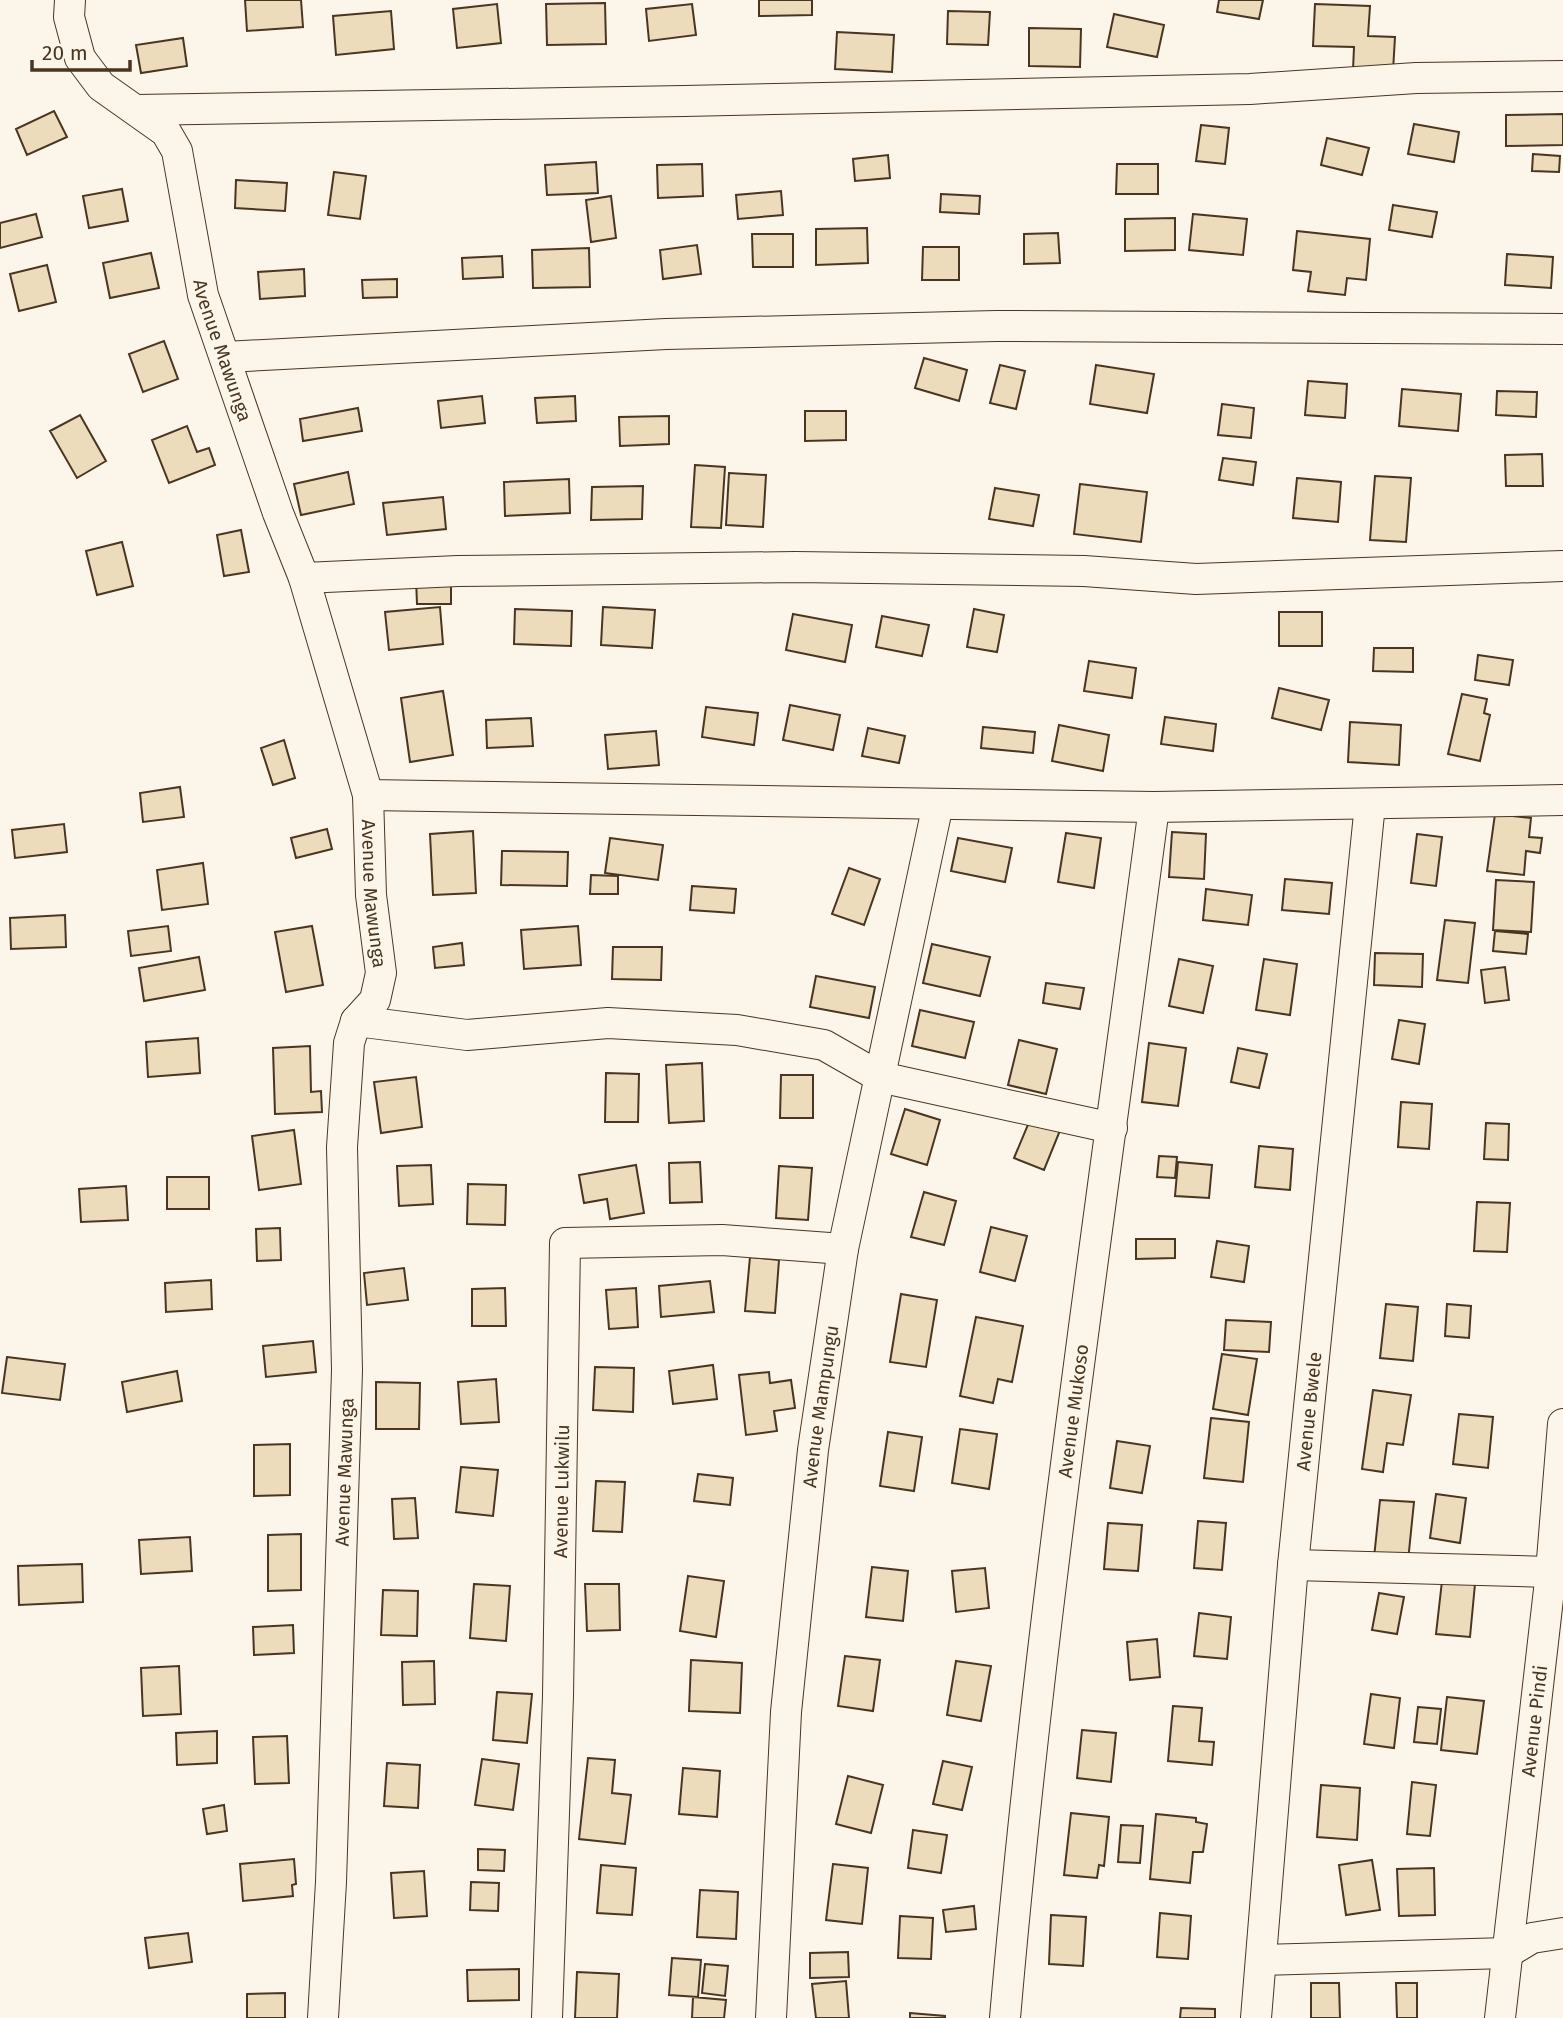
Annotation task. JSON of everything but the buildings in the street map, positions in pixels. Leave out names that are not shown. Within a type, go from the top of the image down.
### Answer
[{"type":"street","name":"Avenue Mawunga","points":[[70,0],[69,17],[80,58],[101,86],[166,132],[177,151],[203,295],[278,513],[304,578],[368,795],[371,895],[380,973],[375,1000],[356,1021],[349,1043],[342,1147],[347,1370],[331,1882],[323,2018]]},
{"type":"street","points":[[136,110],[1250,89],[1416,78],[1563,76]]},
{"type":"street","points":[[225,357],[666,334],[996,326],[1563,329]]},
{"type":"street","points":[[304,578],[458,571],[795,566],[1084,571],[1196,579],[1563,565]]},
{"type":"street","points":[[368,795],[1154,807],[1563,800]]},
{"type":"street","name":"Avenue Mampungu","points":[[771,2018],[786,1712],[813,1450],[843,1249],[939,804]]},
{"type":"street","name":"Avenue Bwele","points":[[1256,2018],[1293,1565],[1370,804]]},
{"type":"street","name":"Avenue Mukoso","points":[[1005,2018],[1018,1872],[1053,1562],[1154,807]]},
{"type":"street","points":[[356,1021],[467,1035],[608,1023],[737,1030],[824,1045],[880,1077],[1112,1128]]},
{"type":"street","name":"Avenue Lukwilu","points":[[547,2018],[559,1682],[565,1243],[722,1240],[843,1249]]},
{"type":"street","name":"Avenue Pindi","points":[[1500,2018],[1551,1572],[1563,1424]]},
{"type":"street","points":[[1293,1565],[1551,1572]]},
{"type":"street","points":[[1261,1960],[1507,1953],[1532,1938],[1563,1933]]}]
